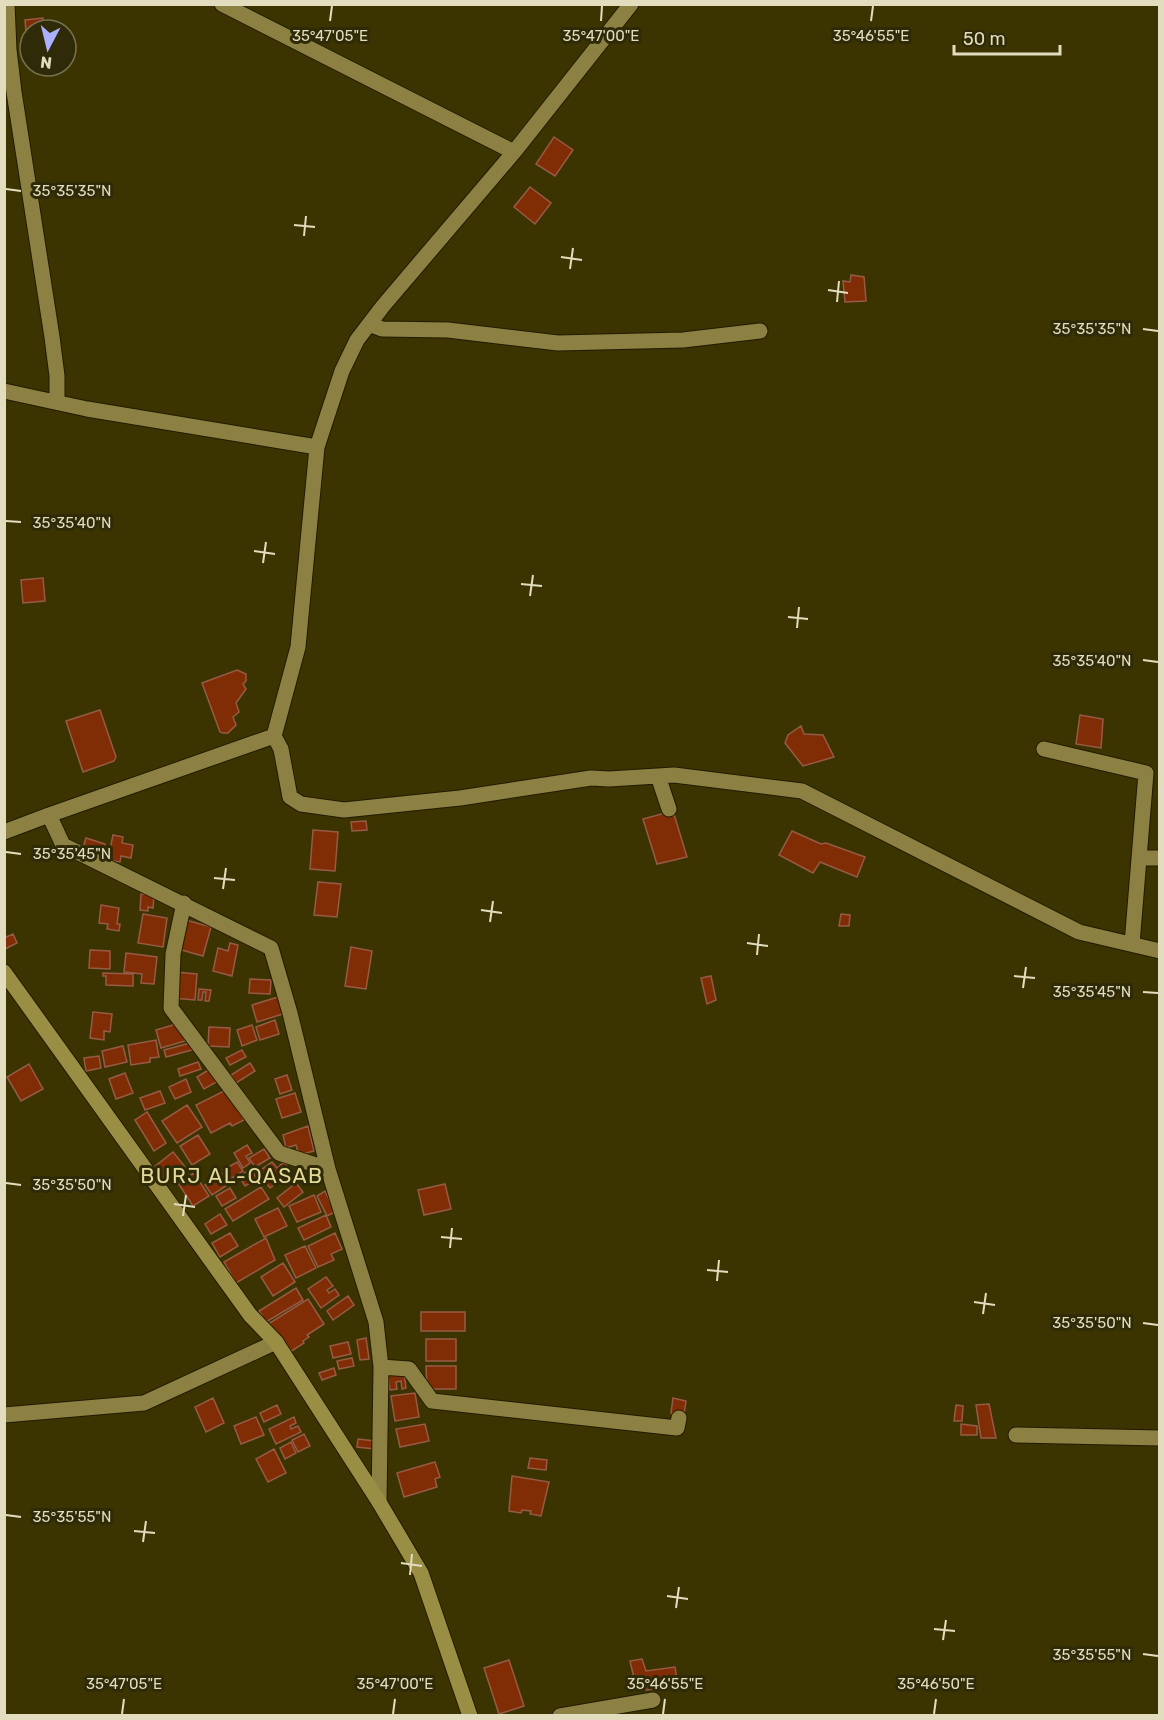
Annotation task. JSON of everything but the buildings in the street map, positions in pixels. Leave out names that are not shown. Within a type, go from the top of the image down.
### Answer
[{"type":"main road","points":[[4,972],[250,1316],[276,1342],[379,1502],[423,1578],[470,1716]]},
{"type":"street","points":[[7,4],[14,92],[52,337],[57,376],[57,402]]},
{"type":"street","points":[[222,4],[514,152]]},
{"type":"street","points":[[631,4],[514,152],[369,324],[357,340],[342,371],[317,447],[298,647],[274,736],[281,748],[290,797],[301,804],[344,810],[460,798],[591,778],[674,775],[802,791],[1079,932],[1160,951]]},
{"type":"street","points":[[369,324],[382,329],[448,330],[558,343],[682,340],[760,331]]},
{"type":"street","points":[[4,391],[317,447]]},
{"type":"street","points":[[4,832],[274,736]]},
{"type":"street","points":[[1044,749],[1146,773],[1132,944]]},
{"type":"street","points":[[658,776],[669,809]]},
{"type":"street","points":[[49,815],[63,845],[271,948],[290,1013],[328,1169],[376,1322],[381,1367],[379,1502]]},
{"type":"street","points":[[1139,858],[1160,858]]},
{"type":"street","points":[[184,903],[172,954],[171,1008],[279,1153],[328,1169]]},
{"type":"street","points":[[4,1415],[144,1403],[276,1342]]},
{"type":"street","points":[[381,1367],[409,1369],[432,1401],[677,1428],[679,1419]]},
{"type":"street","points":[[1016,1435],[1160,1438]]},
{"type":"street","points":[[560,1716],[653,1700]]},
{"type":"district","name":"BURJ AL-QASAB","points":[[232,1175]]}]
